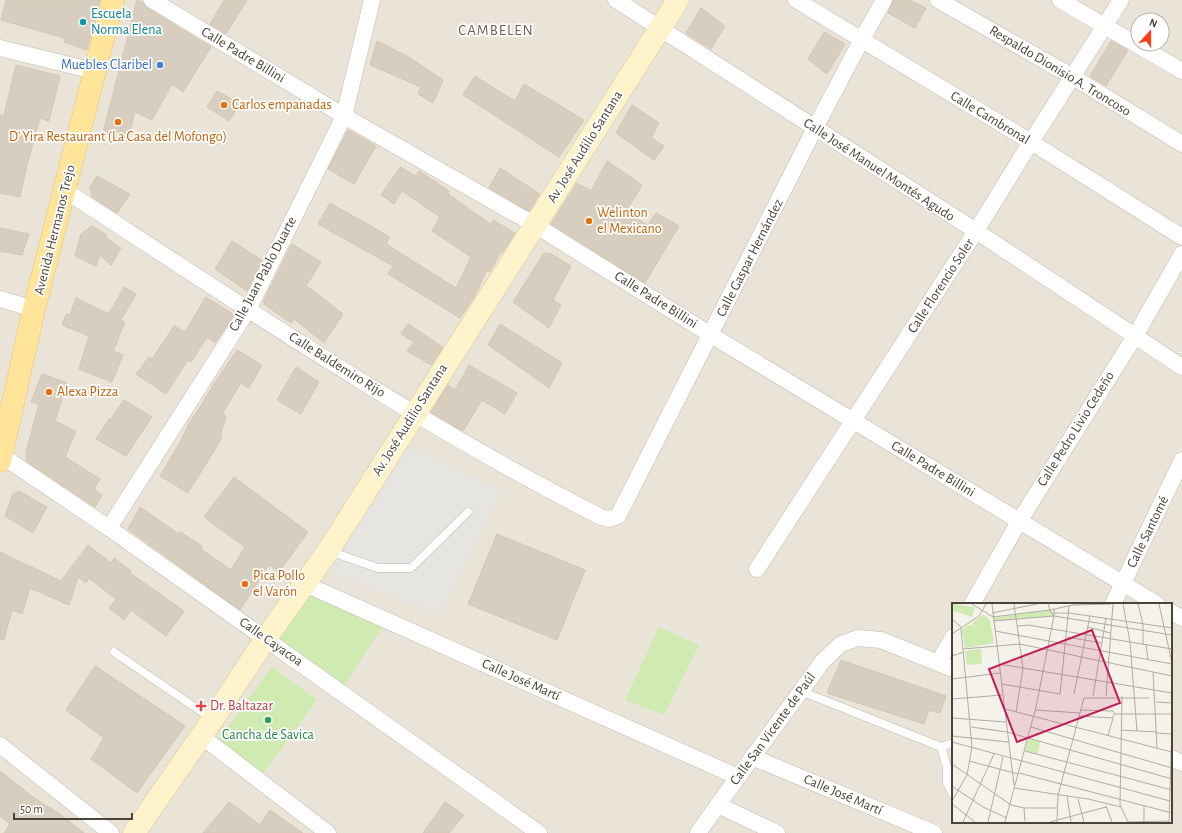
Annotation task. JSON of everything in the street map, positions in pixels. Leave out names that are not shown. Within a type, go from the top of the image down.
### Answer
[{"type":"main road","name":"Avenida Hermanos Trejo","points":[[1,458],[34,309],[113,0]]},
{"type":"main road","name":"Av. José Audilio Santana","points":[[134,833],[207,728],[266,638],[328,551],[414,413],[678,0]]},
{"type":"street","name":"Calle Padre Billini","points":[[152,0],[344,116],[535,225],[852,421],[1020,520],[1155,603]]},
{"type":"street","name":"Calle Juan Pablo Duarte","points":[[109,528],[248,310],[344,116],[372,0]]},
{"type":"street","name":"Calle José Manuel Montés Agudo","points":[[616,0],[976,231],[1182,367]]},
{"type":"street","name":"Calle Cambronal","points":[[796,0],[1030,142],[1182,237]]},
{"type":"street","name":"Calle Gaspar Hernández","points":[[618,516],[815,128],[884,0]]},
{"type":"street","name":"Respaldo Dionisio A. Troncoso","points":[[938,0],[1073,77],[1182,144]]},
{"type":"street","points":[[1060,0],[1182,71]]},
{"type":"street","name":"Calle Florencio Soler","points":[[757,569],[976,231],[1030,142],[1121,0]]},
{"type":"street","points":[[0,48],[94,71]]},
{"type":"street","name":"Calle Baldemiro Rijo","points":[[64,194],[75,197],[248,310],[414,413],[537,484],[600,517],[609,519],[618,516]]},
{"type":"street","name":"Calle Pedro Livio Cedeño","points":[[973,603],[1020,520],[1135,336],[1182,254]]},
{"type":"street","points":[[0,299],[34,309]]},
{"type":"street","name":"Calle Cayacoa","points":[[1,458],[109,528],[266,638],[538,833]]},
{"type":"street","name":"Calle Santomé","points":[[1114,603],[1182,460]]},
{"type":"street","name":"Calle José Martí","points":[[305,584],[738,777]]},
{"type":"street","points":[[1172,613],[1182,618]]},
{"type":"street","name":"Calle San Vicente de Paúl","points":[[698,833],[823,661],[841,644],[858,638],[881,640],[938,663]]},
{"type":"street","points":[[952,639],[938,663],[952,669]]},
{"type":"street","points":[[207,728],[328,833]]},
{"type":"street","points":[[0,745],[111,833]]},
{"type":"street","name":"Calle José Martí","points":[[752,757],[934,833]]},
{"type":"street","points":[[1172,758],[1182,763]]},
{"type":"street","points":[[718,805],[777,833]]},
{"type":"lane","points":[[328,551],[378,568],[410,568],[468,512]]},
{"type":"lane","points":[[114,652],[207,728]]},
{"type":"lane","points":[[801,691],[941,747],[952,743]]},
{"type":"lane","points":[[941,747],[947,767],[946,783],[952,793]]},
{"type":"shaded area","points":[[0,0],[1182,0],[1182,833],[0,833]]},
{"type":"shaded area","points":[[396,442],[500,491],[439,614],[316,566]]},
{"type":"green space","points":[[305,584],[387,620],[340,692],[266,638]]},
{"type":"green space","points":[[659,627],[699,645],[664,715],[625,700]]},
{"type":"green space","name":"Cancha de Savica","points":[[272,667],[317,700],[263,774],[219,739]]},
{"type":"building","points":[[6,0],[100,0],[87,50],[64,42],[64,38],[1,20]]},
{"type":"building","name":"Muebles Claribel","points":[[137,0],[143,3],[147,8],[211,47],[183,92],[172,84],[152,120],[135,112],[128,139],[103,133]]},
{"type":"building","points":[[224,0],[247,0],[226,34],[210,24]]},
{"type":"building","points":[[893,0],[910,0],[926,8],[915,28],[888,13]]},
{"type":"building","points":[[701,8],[725,26],[711,49],[686,33]]},
{"type":"building","points":[[824,32],[845,44],[827,74],[808,59]]},
{"type":"building","points":[[377,41],[407,56],[443,80],[433,103],[418,94],[421,87],[370,65]]},
{"type":"building","points":[[1111,41],[1128,50],[1106,86],[1090,76]]},
{"type":"building","points":[[16,65],[60,76],[49,121],[40,118],[20,197],[0,193],[0,115],[4,115]]},
{"type":"building","points":[[475,76],[515,101],[524,84],[584,120],[559,157],[463,95]]},
{"type":"building","name":"Carlos empanadas","points":[[217,91],[240,104],[229,121],[207,107]]},
{"type":"building","points":[[632,105],[659,123],[651,138],[664,146],[654,160],[616,133]]},
{"type":"building","points":[[348,130],[376,146],[354,184],[328,169]]},
{"type":"building","points":[[607,161],[642,185],[626,212],[648,225],[656,213],[679,226],[645,283],[551,224],[577,183],[591,191]]},
{"type":"building","points":[[400,167],[416,176],[419,171],[449,191],[448,194],[491,224],[493,220],[515,233],[503,252],[501,251],[490,272],[487,270],[474,297],[460,318],[388,274],[393,266],[318,224],[330,203],[390,237],[386,244],[456,288],[471,257],[432,231],[440,217],[402,191],[394,204],[381,195]]},
{"type":"building","points":[[500,168],[540,194],[529,211],[489,188]]},
{"type":"building","points":[[97,176],[130,194],[117,213],[92,197],[90,187]]},
{"type":"building","points":[[92,226],[107,235],[106,238],[121,248],[111,265],[100,255],[96,266],[75,256],[81,234]]},
{"type":"building","points":[[0,228],[29,234],[22,255],[0,251]]},
{"type":"building","points":[[232,241],[262,260],[247,291],[215,269]]},
{"type":"building","points":[[292,244],[321,262],[306,286],[343,314],[324,343],[294,319],[291,323],[263,302]]},
{"type":"building","points":[[544,253],[551,254],[571,266],[553,300],[561,305],[549,328],[513,302]]},
{"type":"building","points":[[124,287],[136,294],[121,320],[125,322],[113,351],[123,355],[112,382],[79,369],[89,336],[62,325],[66,314],[70,315],[76,298],[109,314]]},
{"type":"building","points":[[206,297],[233,314],[233,316],[215,343],[207,337],[191,362],[188,360],[166,394],[136,374],[149,357],[152,359],[174,326],[185,332]]},
{"type":"building","points":[[408,324],[443,347],[431,365],[407,351],[414,342],[401,334]]},
{"type":"building","points":[[500,324],[562,363],[549,388],[488,345]]},
{"type":"building","points":[[237,350],[262,365],[249,388],[241,383],[222,414],[226,416],[220,437],[222,438],[188,493],[160,476],[190,422]]},
{"type":"building","points":[[469,365],[517,393],[505,414],[482,400],[463,431],[431,412],[448,385],[455,390]]},
{"type":"building","points":[[296,367],[319,382],[301,414],[277,400]]},
{"type":"building","points":[[42,374],[67,383],[55,421],[76,431],[65,457],[100,479],[94,489],[102,495],[95,507],[26,461],[26,452],[39,404],[31,402]]},
{"type":"building","points":[[124,400],[152,417],[126,456],[96,439]]},
{"type":"building","points":[[234,477],[308,532],[279,572],[269,565],[240,610],[128,529],[140,507],[179,534],[180,532],[202,546],[201,549],[231,570],[245,547],[204,517]]},
{"type":"building","points":[[19,491],[47,507],[33,533],[5,516],[13,494]]},
{"type":"building","points":[[497,534],[585,570],[557,640],[468,604]]},
{"type":"building","points":[[88,545],[111,563],[114,558],[131,571],[130,573],[184,611],[166,636],[131,610],[124,620],[109,608],[116,599],[89,578],[86,583],[78,577],[69,605],[30,588],[22,614],[12,610],[4,640],[0,639],[0,552],[61,581]]},
{"type":"building","points":[[841,660],[946,696],[940,713],[929,710],[924,724],[827,693]]},
{"type":"building","points":[[95,666],[185,726],[137,793],[91,759],[104,738],[66,710]]},
{"type":"building","points":[[0,771],[33,797],[61,815],[84,833],[4,833],[10,824],[0,816]]},
{"type":"building","points":[[229,802],[260,825],[270,810],[303,833],[203,833]]},
{"type":"building","points":[[445,802],[464,815],[449,833],[423,833]]},
{"type":"place","name":"Escuela Norma Elena","points":[[83,22]]},
{"type":"place","name":"Muebles Claribel","points":[[160,65]]},
{"type":"place","name":"Carlos empanadas","points":[[224,105]]},
{"type":"place","name":"D' Yira Restaurant (La Casa del Mofongo)","points":[[118,122]]},
{"type":"place","name":"Welinton el Mexicano","points":[[589,221]]},
{"type":"place","name":"Alexa Pizza","points":[[49,392]]},
{"type":"place","name":"Pica Pollo el Varón","points":[[245,584]]},
{"type":"place","name":"Dr. Baltazar","points":[[201,706]]},
{"type":"place","name":"Cancha de Savica","points":[[268,720]]},
{"type":"district","name":"CAMBELEN","points":[[496,30]]}]
